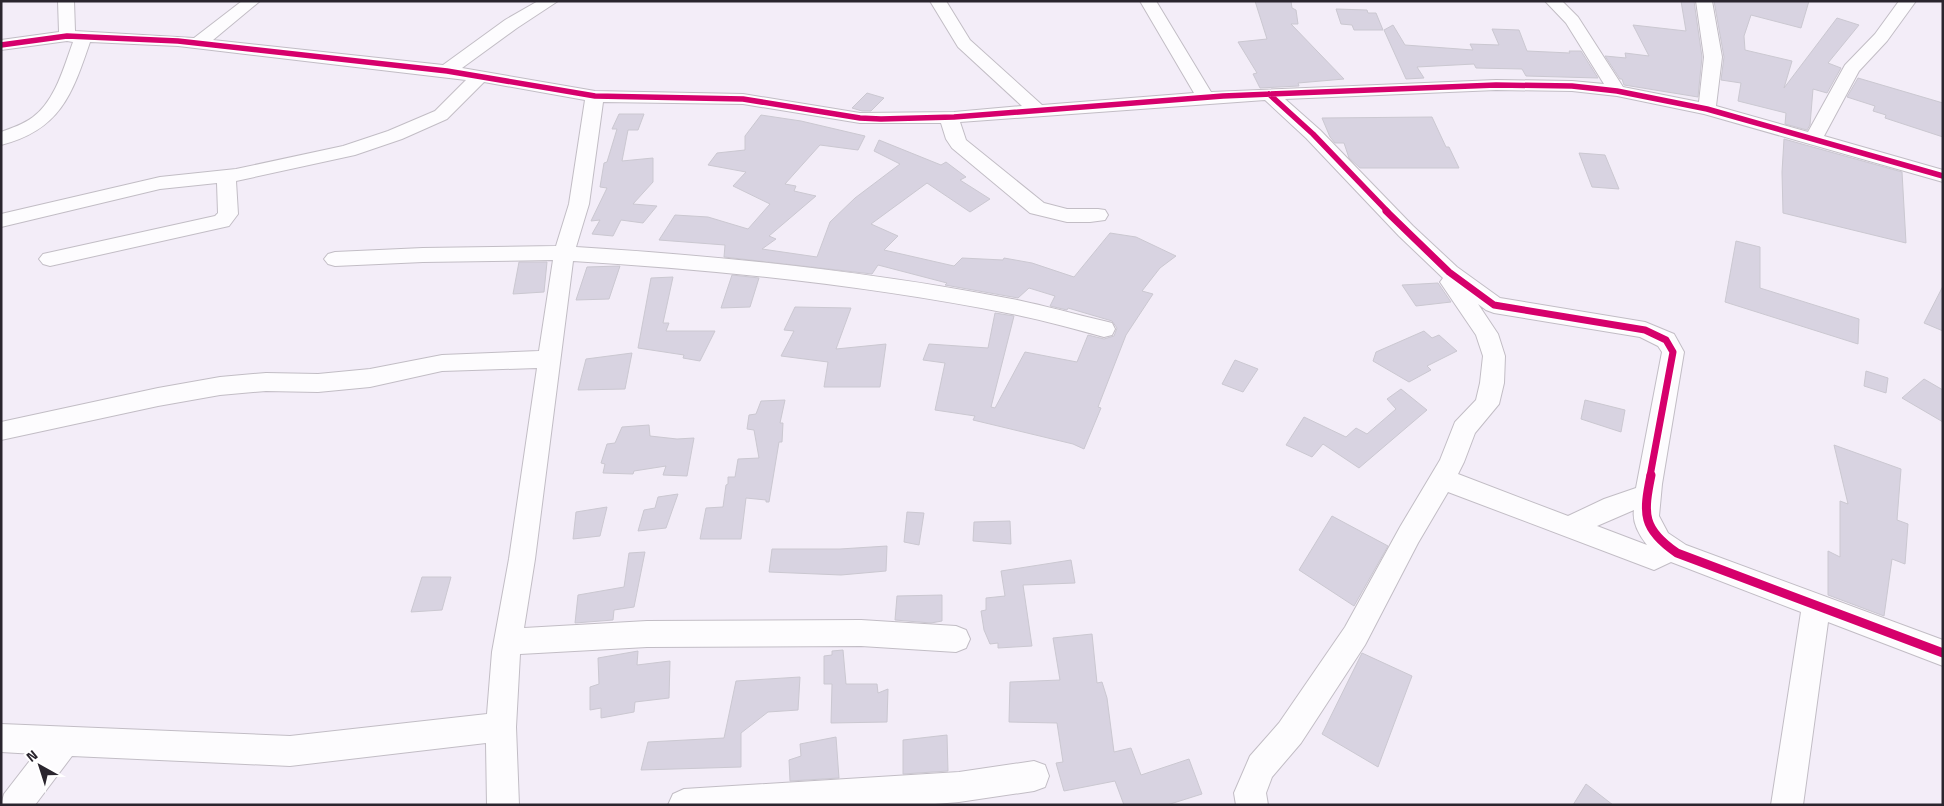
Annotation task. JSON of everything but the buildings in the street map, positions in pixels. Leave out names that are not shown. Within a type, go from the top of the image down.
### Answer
[{"type":"street","points":[[66,1],[68,36]]},
{"type":"street","points":[[197,44],[252,1]]},
{"type":"street","points":[[447,71],[511,24],[550,1]]},
{"type":"street","points":[[938,1],[964,43],[1037,110]]},
{"type":"street","points":[[1148,1],[1205,98]]},
{"type":"street","points":[[1553,1],[1572,20],[1617,90]]},
{"type":"street","points":[[1704,1],[1713,57],[1707,109]]},
{"type":"street","points":[[1813,139],[1851,69],[1881,37],[1894,17],[1908,1]]},
{"type":"street","points":[[1,139],[40,121],[52,106],[69,77],[82,41],[82,39],[68,36]]},
{"type":"street","points":[[1,45],[68,36],[93,36],[197,44],[447,71],[596,96],[743,99],[860,118],[949,117],[1268,94],[1534,85],[1617,90],[1707,109],[1943,176]]},
{"type":"street","points":[[1,221],[160,183],[226,176],[348,151],[395,135],[441,115],[480,76]]},
{"type":"street","points":[[1268,94],[1313,134],[1449,272],[1494,306],[1644,330],[1666,340],[1673,352],[1646,516],[1652,532],[1659,541],[1677,553],[1943,653]]},
{"type":"street","points":[[503,805],[500,727],[508,642],[522,559],[564,253],[579,204],[596,96]]},
{"type":"street","points":[[949,117],[955,138],[959,144],[1037,208],[1051,214],[1076,217],[1098,215]]},
{"type":"street","points":[[50,259],[227,218],[226,176]]},
{"type":"street","points":[[334,259],[423,255],[564,253],[688,261],[819,276],[1014,306],[1104,329]]},
{"type":"street","points":[[1252,805],[1250,793],[1261,767],[1290,732],[1355,636],[1408,534],[1452,462],[1464,429],[1487,404],[1492,383],[1494,356],[1488,334],[1437,260]]},
{"type":"street","points":[[1,431],[158,396],[246,383],[318,383],[370,378],[442,363],[550,359]]},
{"type":"street","points":[[1442,479],[1480,495],[1654,559],[1669,549]]},
{"type":"street","points":[[1570,527],[1613,506],[1648,495]]},
{"type":"street","points":[[1787,805],[1804,704],[1816,605]]},
{"type":"street","points":[[508,642],[657,634],[861,633],[956,640]]},
{"type":"street","points":[[1,738],[290,751],[500,727]]},
{"type":"street","points":[[15,805],[65,740]]},
{"type":"street","points":[[684,805],[959,787],[1034,776]]},
{"type":"cycle path","points":[[1,45],[67,36],[178,41],[447,71],[595,96],[743,99],[860,118],[881,119],[954,117],[1223,96],[1496,85],[1572,86],[1617,91],[1707,109],[1943,176]]},
{"type":"cycle path","points":[[1269,94],[1313,134],[1406,231],[1449,272],[1494,305],[1645,330],[1666,340],[1673,352],[1649,484],[1646,516],[1652,532],[1659,541],[1677,553],[1943,653]]}]
